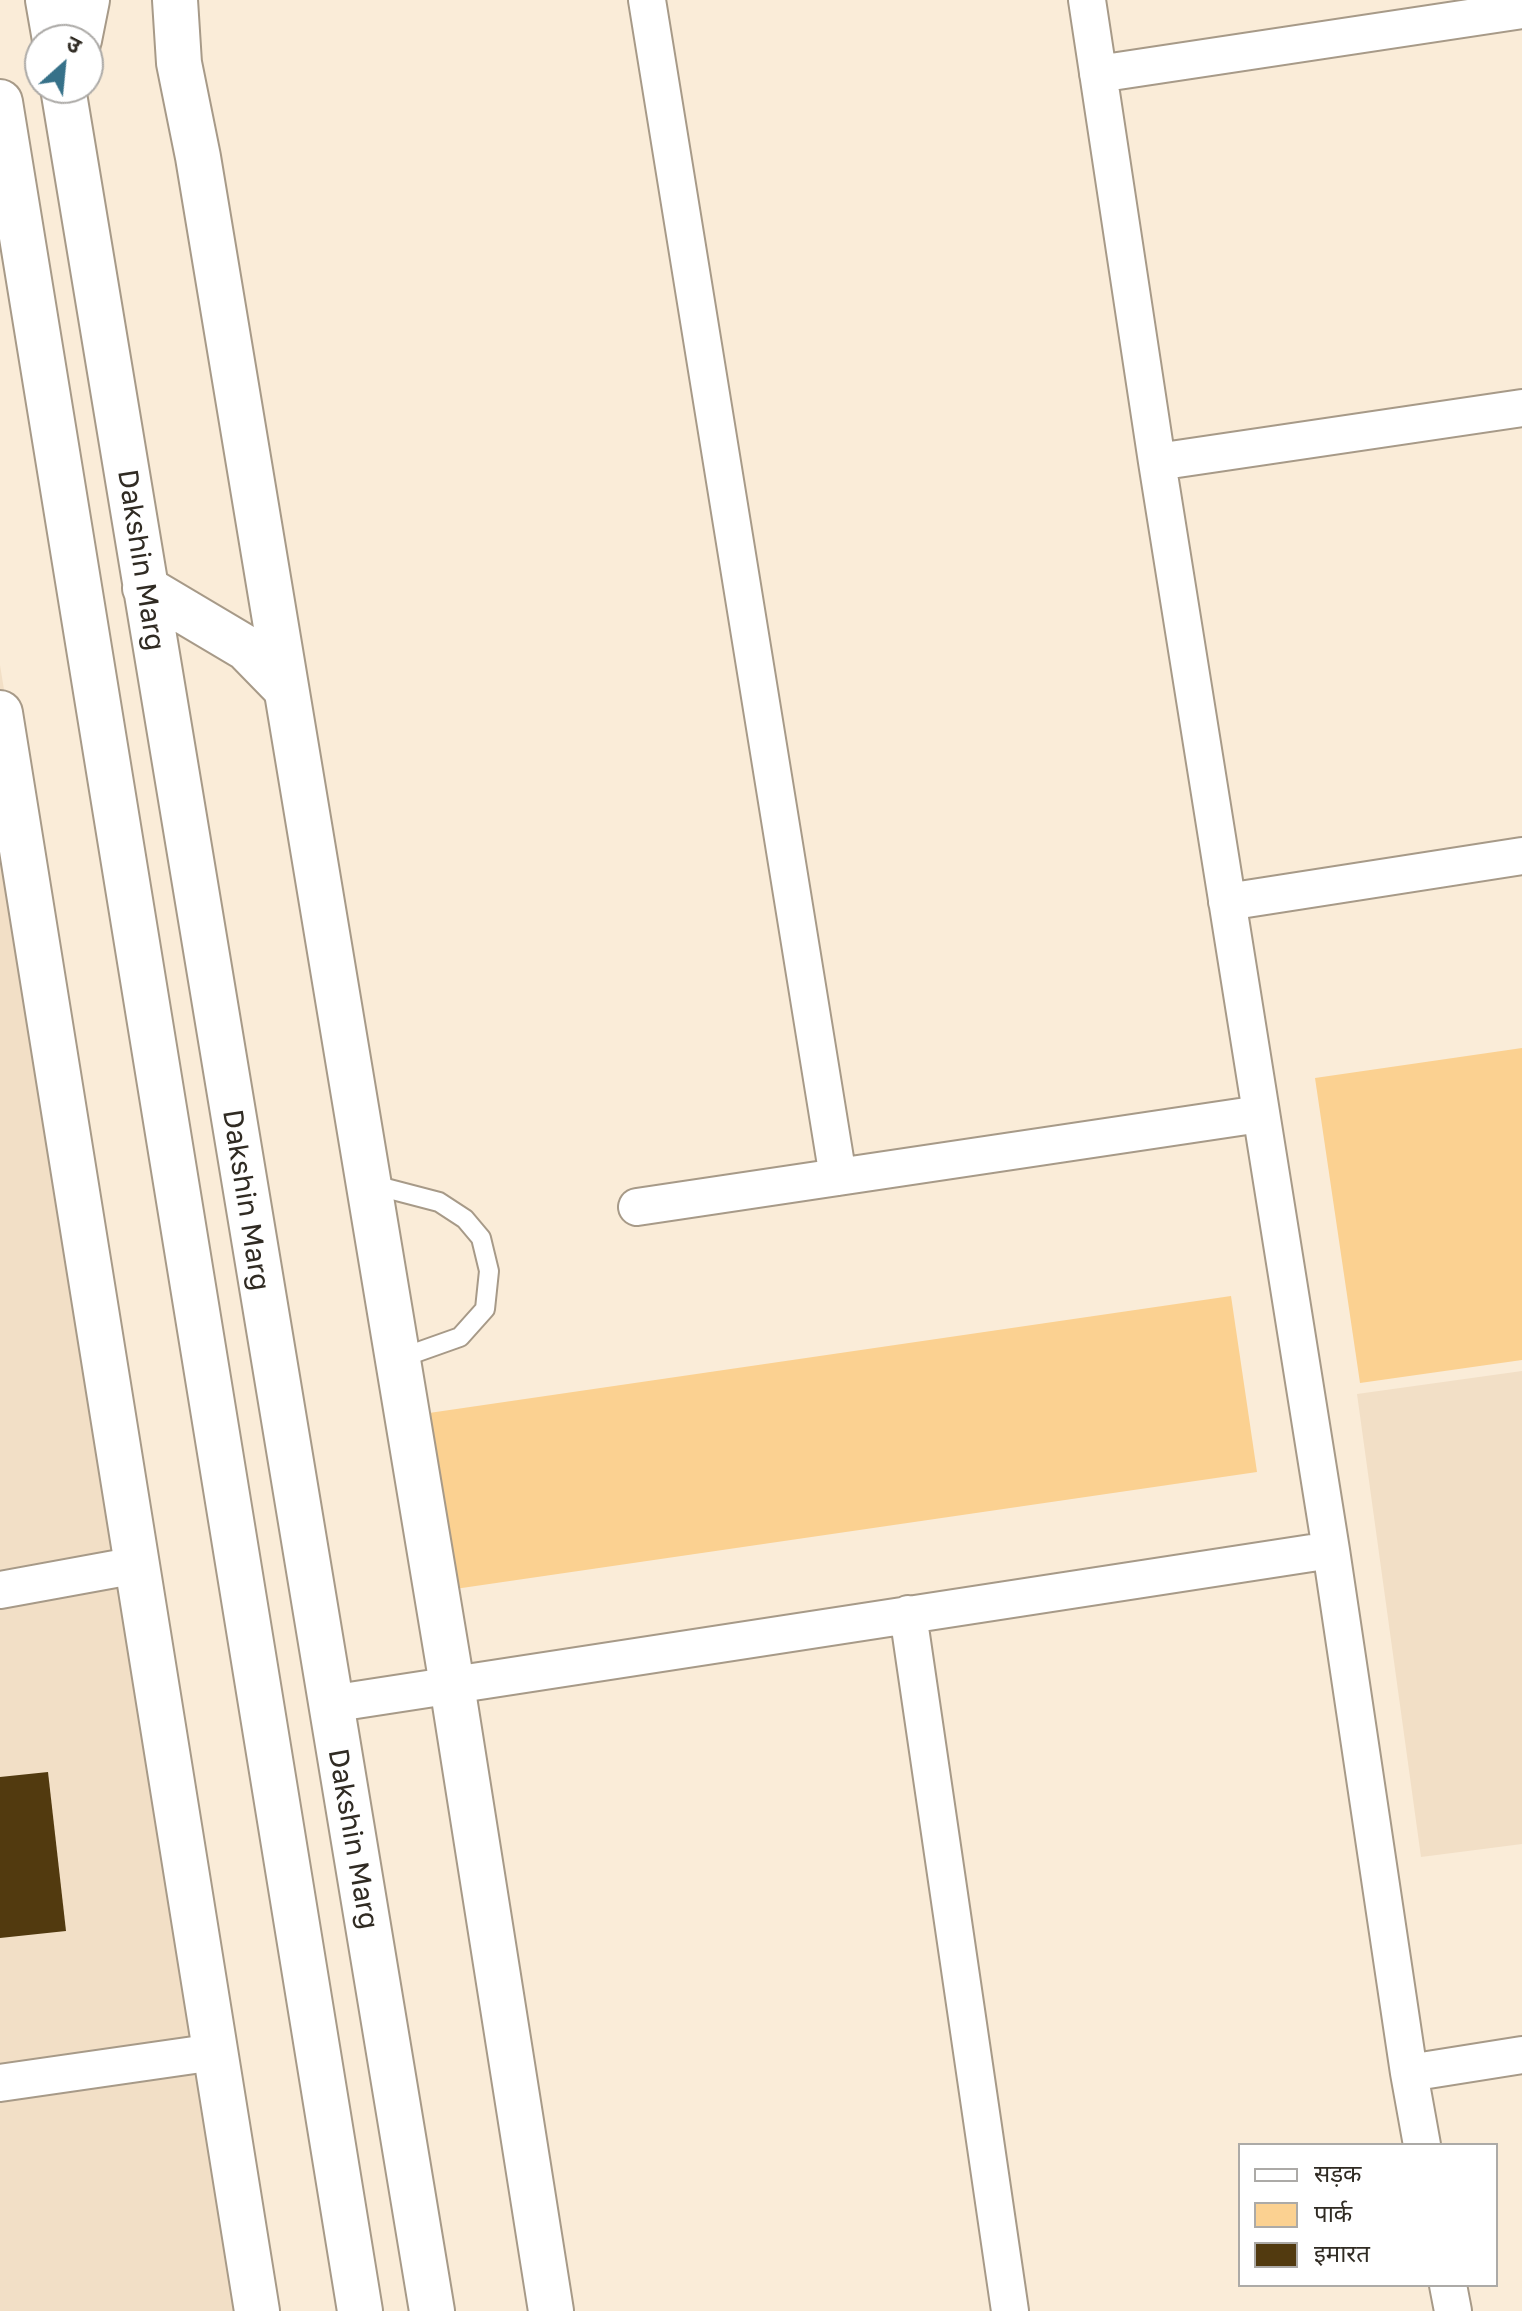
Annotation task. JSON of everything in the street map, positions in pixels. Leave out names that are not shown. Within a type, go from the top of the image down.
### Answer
[{"type":"main road","points":[[48,0],[52,24]]},
{"type":"main road","points":[[82,24],[87,0]]},
{"type":"main road","points":[[175,0],[179,63],[198,157],[452,1685],[551,2311]]},
{"type":"main road","name":"Dakshin Marg","points":[[68,104],[145,588],[432,2311]]},
{"type":"main road","points":[[0,105],[360,2311]]},
{"type":"main road","points":[[145,588],[246,648],[284,687]]},
{"type":"main road","points":[[0,713],[257,2311]]},
{"type":"street","points":[[647,0],[838,1177]]},
{"type":"street","points":[[1087,0],[1422,2143]]},
{"type":"street","points":[[1098,74],[1522,10]]},
{"type":"street","points":[[1157,462],[1522,408]]},
{"type":"street","points":[[1227,902],[1522,856]]},
{"type":"street","points":[[637,1207],[1260,1114]]},
{"type":"street","points":[[330,1704],[1331,1550]]},
{"type":"street","points":[[0,1590],[137,1565]]},
{"type":"street","points":[[908,1614],[1010,2311]]},
{"type":"street","points":[[0,2083],[215,2052]]},
{"type":"street","points":[[1409,2073],[1522,2055]]},
{"type":"street","points":[[1448,2287],[1453,2311]]},
{"type":"lane","points":[[367,1183],[439,1202],[465,1219],[481,1238],[489,1271],[485,1309],[460,1337],[397,1359]]},
{"type":"shaded area","points":[[0,665],[270,2311],[0,2311]]},
{"type":"shaded area","points":[[1522,1371],[1522,1844],[1421,1857],[1357,1394]]},
{"type":"green space","points":[[1522,1048],[1522,1360],[1360,1383],[1315,1078]]},
{"type":"green space","points":[[1231,1296],[1257,1472],[455,1589],[429,1413]]},
{"type":"building","points":[[48,1772],[66,1931],[0,1938],[0,1777]]}]
